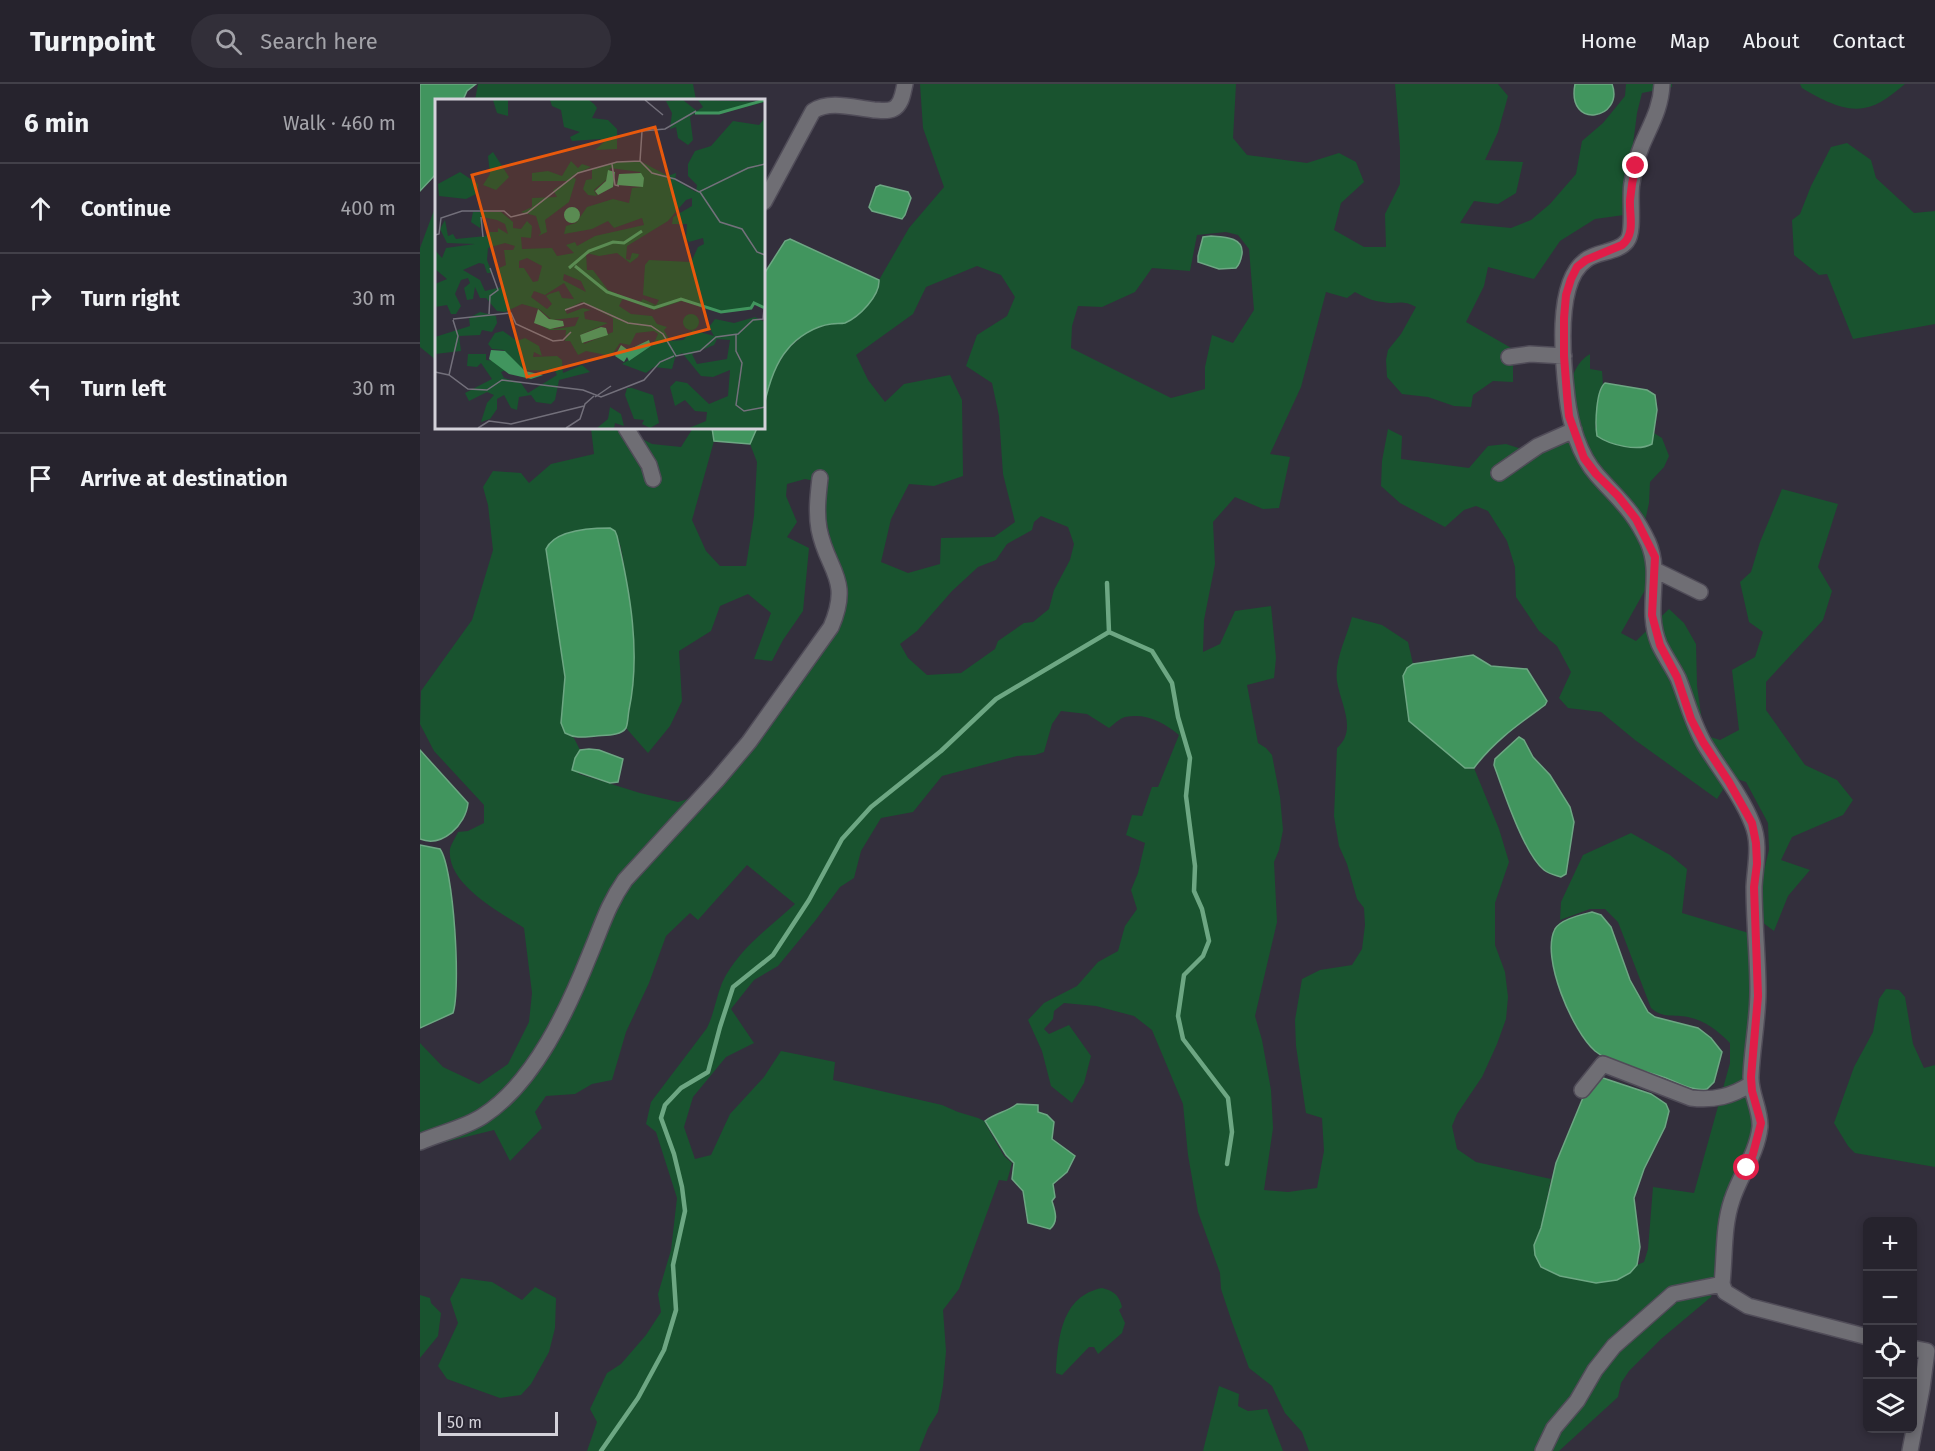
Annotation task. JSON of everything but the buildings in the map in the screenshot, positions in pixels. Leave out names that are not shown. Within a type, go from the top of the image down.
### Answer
[{"type":"street","points":[[765,200],[813,111],[821,106],[831,105],[882,111],[893,109],[899,104],[905,84]]},
{"type":"street","points":[[1662,84],[1660,106],[1642,145],[1632,185],[1630,236],[1622,245],[1586,260],[1577,267],[1566,295],[1564,356],[1569,416],[1584,458],[1636,519],[1655,557],[1652,615],[1660,645],[1677,677],[1691,719],[1752,823],[1756,843],[1757,864],[1754,887],[1758,996],[1751,1084],[1761,1123],[1753,1154],[1736,1190],[1728,1216],[1722,1284],[1725,1292],[1748,1306],[1863,1336]]},
{"type":"street","points":[[1509,357],[1530,354],[1564,356]]},
{"type":"street","points":[[627,429],[649,465],[653,479]]},
{"type":"street","points":[[1499,473],[1538,446],[1574,430]]},
{"type":"street","points":[[420,1142],[482,1116],[497,1106],[513,1090],[546,1047],[561,1020],[614,895],[749,742],[831,627],[838,607],[839,583],[819,532],[817,513],[820,478]]},
{"type":"street","points":[[1655,570],[1700,592]]},
{"type":"street","points":[[1582,1090],[1603,1064],[1691,1098],[1706,1100],[1727,1097],[1751,1084]]},
{"type":"street","points":[[1543,1451],[1554,1428],[1577,1401],[1595,1370],[1614,1346],[1674,1294],[1722,1284]]},
{"type":"street","points":[[1910,1451],[1927,1351],[1917,1349]]},
{"type":"shaded area","points":[[420,84],[476,84],[467,91],[463,99],[435,99],[435,175],[420,191]]},
{"type":"shaded area","points":[[478,84],[693,84],[696,99],[475,99]]},
{"type":"shaded area","points":[[920,84],[1236,84],[1233,138],[1247,155],[1307,163],[1339,153],[1356,162],[1364,182],[1341,203],[1334,230],[1364,247],[1386,247],[1385,214],[1400,184],[1395,84],[1498,84],[1508,96],[1498,132],[1485,160],[1523,162],[1516,193],[1498,204],[1474,201],[1460,223],[1511,228],[1531,220],[1550,204],[1576,174],[1582,141],[1603,123],[1625,96],[1626,84],[1672,84],[1672,87],[1642,93],[1637,113],[1624,215],[1595,219],[1560,241],[1534,279],[1488,267],[1484,286],[1466,322],[1513,349],[1513,382],[1493,381],[1473,395],[1471,407],[1454,406],[1428,397],[1402,394],[1387,377],[1386,360],[1388,350],[1401,334],[1416,307],[1407,303],[1375,301],[1355,292],[1347,298],[1326,292],[1301,387],[1270,454],[1290,457],[1279,508],[1263,509],[1235,497],[1213,522],[1215,564],[1204,620],[1203,652],[1220,644],[1235,611],[1271,606],[1276,658],[1274,678],[1247,685],[1258,743],[1272,755],[1280,797],[1283,830],[1274,862],[1277,922],[1255,1016],[1271,1090],[1273,1128],[1264,1190],[1288,1192],[1317,1188],[1324,1151],[1322,1118],[1306,1113],[1296,1046],[1295,1020],[1302,979],[1320,970],[1352,965],[1362,949],[1365,925],[1364,908],[1357,899],[1339,846],[1334,816],[1337,748],[1343,741],[1347,725],[1337,681],[1337,665],[1352,617],[1382,625],[1408,642],[1413,664],[1403,676],[1409,721],[1469,769],[1474,768],[1499,829],[1509,862],[1495,903],[1495,945],[1505,972],[1508,997],[1506,1019],[1482,1077],[1457,1114],[1452,1126],[1457,1149],[1476,1162],[1551,1179],[1541,1228],[1534,1245],[1634,1269],[1644,1262],[1648,1249],[1653,1187],[1694,1193],[1730,1063],[1730,1043],[1711,1027],[1683,1016],[1664,1015],[1651,1008],[1618,922],[1605,909],[1590,909],[1560,920],[1561,902],[1583,855],[1631,833],[1670,855],[1687,869],[1682,913],[1752,934],[1752,1039],[1742,1083],[1755,1123],[1711,1297],[1661,1339],[1629,1371],[1621,1383],[1618,1397],[1559,1451],[1309,1451],[1302,1432],[1285,1413],[1272,1386],[1249,1368],[1221,1289],[1220,1273],[1198,1212],[1188,1155],[1183,1104],[1152,1030],[1134,1016],[1096,1006],[1064,1003],[1054,1011],[1053,1019],[1044,1029],[1049,1034],[1069,1025],[1091,1056],[1084,1083],[1072,1103],[1051,1086],[1042,1051],[1028,1020],[1044,1003],[1077,986],[1098,962],[1118,951],[1125,926],[1137,909],[1131,890],[1138,873],[1145,843],[1126,835],[1132,815],[1142,816],[1152,787],[1158,787],[1179,735],[1167,726],[1148,718],[1125,717],[1109,728],[1087,714],[1061,711],[1052,724],[1044,752],[1017,756],[942,776],[913,812],[881,818],[861,851],[854,878],[840,887],[778,966],[754,980],[731,1009],[754,1043],[726,1057],[693,1097],[684,1127],[695,1159],[711,1155],[730,1114],[764,1077],[781,1051],[835,1062],[833,1080],[942,1105],[984,1121],[1004,1156],[1012,1163],[1007,1181],[999,1180],[959,1289],[943,1310],[946,1351],[943,1386],[938,1412],[928,1428],[919,1451],[587,1451],[597,1422],[590,1409],[607,1373],[621,1364],[646,1335],[661,1312],[658,1294],[671,1250],[677,1198],[656,1132],[646,1124],[651,1102],[707,1028],[722,983],[736,960],[754,940],[795,904],[747,865],[698,920],[690,913],[666,936],[649,983],[626,1032],[612,1080],[592,1084],[575,1094],[546,1096],[535,1112],[542,1128],[510,1161],[494,1130],[433,1145],[420,1151],[420,1043],[443,1067],[479,1084],[508,1064],[529,1022],[532,993],[524,928],[476,896],[456,874],[451,862],[450,849],[458,832],[468,831],[484,823],[484,805],[434,751],[420,724],[421,691],[472,620],[493,550],[488,505],[483,487],[493,471],[521,473],[529,483],[551,464],[594,454],[591,429],[623,429],[652,444],[681,447],[692,429],[712,429],[714,441],[692,520],[706,551],[720,566],[746,566],[754,516],[757,462],[750,444],[757,429],[765,429],[765,401],[774,371],[787,350],[807,332],[829,324],[844,323],[872,299],[877,291],[879,280],[909,228],[944,187],[923,128]],"holes":[[[1226,232],[1238,235],[1249,249],[1254,310],[1233,343],[1212,335],[1205,367],[1205,389],[1171,398],[1071,348],[1072,326],[1078,306],[1102,307],[1135,292],[1152,268],[1190,271],[1197,235]],[[977,266],[1001,275],[1015,297],[1007,316],[977,335],[966,366],[992,383],[999,416],[1003,474],[1015,522],[994,537],[941,538],[940,564],[908,573],[881,562],[891,519],[909,484],[934,486],[963,476],[962,400],[950,375],[904,384],[885,402],[868,380],[856,355],[913,314],[926,287]],[[805,479],[824,483],[823,506],[840,580],[828,642],[698,796],[678,802],[579,774],[575,758],[580,750],[574,738],[565,733],[561,723],[565,677],[546,549],[559,536],[566,533],[595,529],[615,531],[623,561],[632,636],[631,691],[626,728],[648,753],[670,726],[682,701],[679,651],[711,631],[720,606],[748,594],[771,613],[754,659],[772,661],[803,611],[809,548],[787,537],[797,522],[786,496],[787,484]],[[1041,516],[1068,527],[1074,544],[1070,560],[1054,590],[1049,609],[1033,622],[1024,623],[998,641],[995,649],[961,673],[927,675],[908,658],[900,644],[917,631],[952,591],[978,567],[996,560],[1007,544],[1032,530],[1034,522]]]},
{"type":"shaded area","points":[[1575,84],[1612,84],[1614,96],[1610,105],[1604,112],[1595,115],[1586,114],[1579,109],[1575,99]]},
{"type":"shaded area","points":[[1800,84],[1905,84],[1875,105],[1856,109],[1824,100],[1802,88]]},
{"type":"shaded area","points":[[1847,143],[1871,160],[1876,178],[1914,213],[1935,211],[1935,324],[1853,339],[1827,274],[1819,275],[1794,255],[1792,220],[1800,214],[1831,147]]},
{"type":"shaded area","points":[[880,185],[908,192],[911,198],[902,219],[872,211],[869,207],[876,187]]},
{"type":"shaded area","points":[[435,208],[435,359],[420,347],[420,248]]},
{"type":"shaded area","points":[[1203,237],[1232,239],[1240,244],[1242,254],[1236,268],[1219,269],[1198,262]]},
{"type":"shaded area","points":[[790,239],[879,280],[876,293],[868,305],[851,320],[819,327],[791,345],[775,369],[765,402],[765,272],[785,241]]},
{"type":"shaded area","points":[[1590,354],[1590,369],[1602,371],[1603,384],[1600,389],[1595,427],[1605,441],[1629,447],[1641,447],[1652,444],[1654,433],[1662,438],[1669,456],[1664,467],[1650,482],[1649,503],[1641,539],[1651,559],[1649,583],[1621,633],[1636,641],[1669,609],[1684,623],[1696,644],[1697,686],[1704,735],[1720,740],[1739,730],[1732,670],[1755,657],[1763,632],[1749,622],[1740,582],[1751,572],[1760,542],[1782,489],[1838,504],[1818,567],[1832,591],[1823,620],[1766,682],[1766,710],[1805,765],[1837,780],[1853,800],[1843,815],[1792,837],[1781,860],[1810,870],[1788,896],[1774,931],[1762,922],[1763,874],[1769,850],[1768,823],[1746,782],[1731,777],[1717,799],[1635,740],[1601,712],[1568,708],[1559,698],[1571,672],[1557,646],[1539,631],[1516,597],[1515,567],[1507,541],[1488,511],[1476,506],[1464,510],[1445,527],[1400,503],[1381,486],[1382,461],[1388,429],[1402,436],[1401,459],[1469,468],[1488,446],[1506,444],[1534,453],[1564,437],[1571,380],[1575,370]]},
{"type":"shaded area","points":[[1605,383],[1647,390],[1655,395],[1657,410],[1652,444],[1639,447],[1624,446],[1597,436],[1598,400]]},
{"type":"shaded area","points":[[712,429],[757,429],[750,444],[714,441]]},
{"type":"shaded area","points":[[610,528],[617,536],[630,600],[634,666],[628,721],[624,731],[616,734],[576,737],[565,733],[561,723],[565,677],[546,549],[557,538],[574,531]]},
{"type":"shaded area","points":[[1473,655],[1491,666],[1527,669],[1547,701],[1545,705],[1498,741],[1474,768],[1465,768],[1409,721],[1403,676],[1407,668],[1413,664]]},
{"type":"shaded area","points":[[1519,737],[1524,740],[1533,757],[1550,775],[1570,807],[1574,822],[1566,874],[1561,877],[1544,870],[1536,862],[1515,821],[1494,765],[1495,759]]},
{"type":"shaded area","points":[[420,750],[468,803],[463,819],[452,833],[436,840],[420,839]]},
{"type":"shaded area","points":[[580,750],[599,750],[623,759],[618,782],[610,783],[572,770]]},
{"type":"shaded area","points":[[420,845],[440,849],[445,861],[455,930],[456,980],[453,1013],[420,1028]]},
{"type":"shaded area","points":[[1592,912],[1601,915],[1611,927],[1630,980],[1648,1012],[1655,1017],[1698,1028],[1711,1038],[1722,1052],[1714,1082],[1707,1089],[1690,1088],[1602,1056],[1586,1041],[1577,1028],[1555,975],[1552,942],[1555,929],[1562,923]]},
{"type":"shaded area","points":[[1886,989],[1899,990],[1905,997],[1913,1044],[1924,1068],[1935,1065],[1935,1167],[1855,1153],[1834,1123],[1854,1067],[1873,1032],[1879,999]]},
{"type":"shaded area","points":[[1600,1077],[1651,1094],[1666,1104],[1669,1111],[1665,1127],[1644,1169],[1634,1198],[1640,1247],[1637,1265],[1630,1273],[1617,1280],[1596,1283],[1560,1276],[1541,1267],[1535,1255],[1534,1245],[1541,1228],[1556,1163],[1589,1086]]},
{"type":"shaded area","points":[[1017,1104],[1038,1105],[1038,1112],[1047,1115],[1054,1122],[1052,1139],[1075,1156],[1067,1172],[1053,1184],[1055,1197],[1052,1201],[1055,1219],[1050,1229],[1028,1223],[1023,1191],[1012,1179],[1014,1163],[1006,1155],[985,1121]]},
{"type":"shaded area","points":[[461,1278],[492,1282],[522,1300],[535,1287],[556,1298],[555,1328],[549,1352],[531,1384],[521,1395],[500,1398],[447,1379],[438,1366],[458,1323],[450,1299]]},
{"type":"shaded area","points":[[1102,1288],[1113,1292],[1119,1299],[1122,1307],[1119,1310],[1125,1323],[1122,1333],[1098,1354],[1094,1347],[1089,1347],[1062,1375],[1056,1373],[1058,1346],[1064,1321],[1070,1309],[1088,1293]]},
{"type":"shaded area","points":[[420,1295],[430,1298],[431,1303],[441,1313],[438,1336],[420,1358]]},
{"type":"shaded area","points":[[1219,1386],[1239,1394],[1238,1406],[1248,1411],[1267,1409],[1283,1451],[1203,1451]]},
{"type":"waterway","points":[[1107,583],[1109,632],[1152,651],[1172,683],[1178,717],[1190,758],[1186,796],[1195,866],[1194,891],[1202,909],[1209,941],[1203,956],[1184,975],[1178,1016],[1183,1039],[1228,1098],[1232,1132],[1227,1164]]},
{"type":"waterway","points":[[601,1451],[638,1398],[664,1350],[676,1310],[673,1265],[685,1211],[674,1154],[661,1118],[665,1105],[681,1088],[708,1072],[733,987],[773,955],[809,900],[842,839],[871,807],[941,751],[996,699],[1109,632]]},
{"type":"route","points":[[1636,166],[1630,199],[1630,236],[1622,245],[1595,255],[1577,267],[1566,295],[1564,356],[1569,416],[1584,458],[1636,519],[1655,557],[1652,615],[1660,645],[1677,677],[1691,719],[1752,823],[1757,864],[1754,887],[1758,996],[1751,1077],[1752,1091],[1761,1123],[1747,1168]]}]
